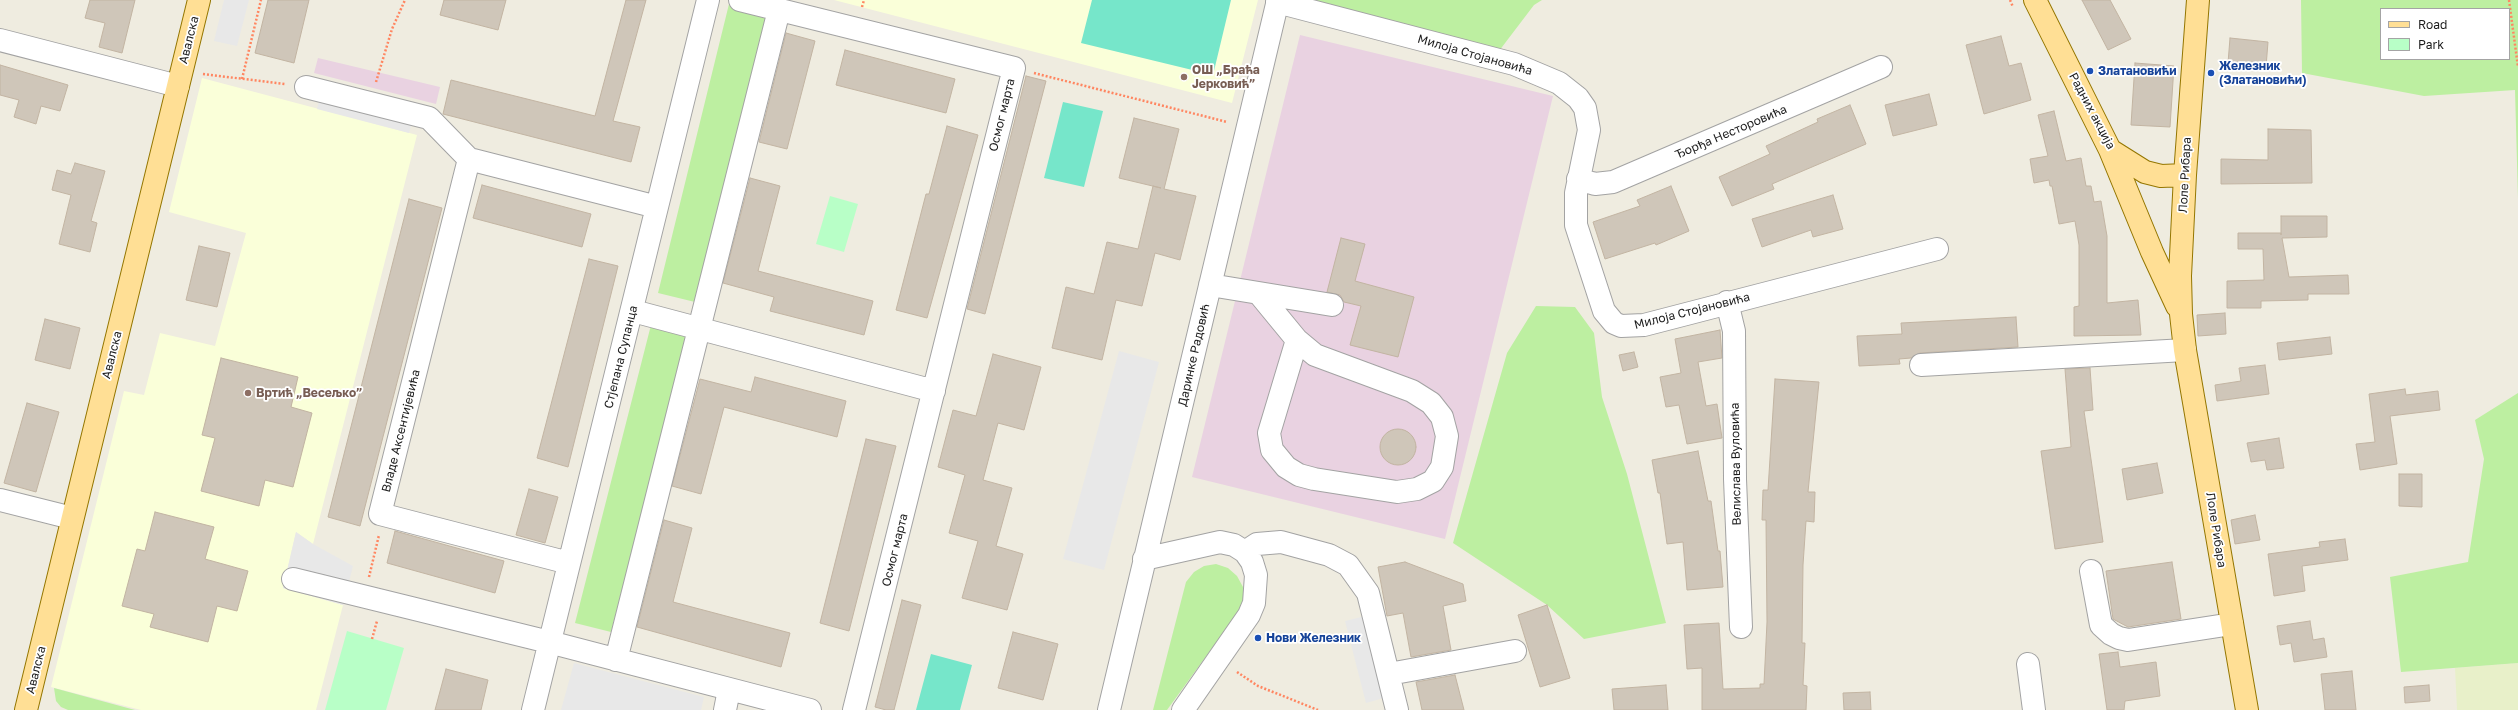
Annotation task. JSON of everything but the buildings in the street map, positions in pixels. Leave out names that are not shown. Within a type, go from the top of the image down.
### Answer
[{"type":"main road","name":"Авалска","points":[[26,710],[199,0]]},
{"type":"main road","name":"Радних акција","points":[[2035,0],[2110,150],[2145,172],[2161,176],[2185,175]]},
{"type":"main road","name":"Лоле Рибара","points":[[2198,0],[2185,175],[2180,276],[2181,314],[2185,350],[2247,710]]},
{"type":"main road","points":[[2110,150],[2152,252],[2181,314]]},
{"type":"street","name":"Осмог марта","points":[[740,0],[1014,68],[854,710]]},
{"type":"street","name":"Стјепана Супанца","points":[[533,710],[633,311],[702,1]]},
{"type":"street","name":"Даринке Радовић","points":[[1110,710],[1144,559],[1277,1]]},
{"type":"street","name":"Милоја Стојановића","points":[[1277,1],[1514,64],[1559,83],[1578,98],[1588,119],[1586,148],[1578,179],[1574,212],[1578,237],[1604,311],[1614,323],[1621,326],[1637,326],[1937,249]]},
{"type":"street","points":[[616,660],[779,10]]},
{"type":"street","points":[[0,40],[178,86]]},
{"type":"street","name":"Ђорђа Несторовића","points":[[1578,179],[1595,184],[1613,182],[1881,67]]},
{"type":"street","points":[[306,87],[429,118],[469,159],[657,206]]},
{"type":"street","name":"Владе Аксентијевића","points":[[384,515],[380,514],[469,159]]},
{"type":"street","points":[[1210,285],[1260,295],[1332,305]]},
{"type":"street","points":[[1260,295],[1297,340],[1316,355],[1412,391],[1431,404],[1442,417],[1447,436],[1442,467],[1433,481],[1417,490],[1397,492],[1314,479],[1299,475],[1286,467],[1272,450],[1269,432],[1297,340]]},
{"type":"street","name":"Велислава Вуловића","points":[[1727,302],[1734,331],[1736,494],[1741,627]]},
{"type":"street","points":[[633,311],[934,390]]},
{"type":"street","points":[[1921,365],[2185,350]]},
{"type":"street","points":[[0,500],[72,518]]},
{"type":"street","points":[[384,515],[570,563]]},
{"type":"street","points":[[1144,559],[1220,542],[1234,545],[1245,552],[1252,562],[1256,575],[1254,603],[1249,615],[1183,710]]},
{"type":"street","points":[[1245,552],[1257,544],[1281,542],[1329,555],[1348,565],[1368,593],[1397,710]]},
{"type":"street","points":[[2091,570],[2100,625],[2111,634],[2128,640],[2232,624]]},
{"type":"street","points":[[293,579],[616,660],[727,700],[810,710]]},
{"type":"street","points":[[1388,674],[1515,651]]},
{"type":"street","points":[[2028,664],[2034,710]]},
{"type":"path","points":[[242,79],[261,0]]},
{"type":"path","points":[[371,104],[392,29],[405,0]]},
{"type":"path","points":[[862,7],[864,0]]},
{"type":"path","points":[[2509,0],[2518,67]]},
{"type":"path","points":[[1014,68],[1247,126]]},
{"type":"path","points":[[195,72],[306,87]]},
{"type":"path","points":[[365,596],[384,515]]},
{"type":"path","points":[[1237,672],[1258,686],[1318,710]]},
{"type":"shaded area","points":[[224,0],[249,0],[237,46],[214,41]]},
{"type":"shaded area","name":"ОШ „Браћа Јерковић”","points":[[834,0],[1258,0],[1232,103]]},
{"type":"shaded area","points":[[1300,35],[1553,96],[1445,539],[1192,477]]},
{"type":"shaded area","points":[[318,58],[440,87],[436,104],[314,73]]},
{"type":"shaded area","name":"Вртић „Весељко”","points":[[202,78],[417,135],[313,544],[296,532],[283,588],[343,605],[316,710],[141,710],[51,687],[124,391],[144,395],[160,333],[215,346],[246,233],[169,212]]},
{"type":"shaded area","points":[[320,98],[412,122],[409,133],[317,109]]},
{"type":"shaded area","points":[[1119,351],[1159,362],[1104,570],[1063,559]]},
{"type":"shaded area","points":[[296,532],[313,544],[353,566],[343,605],[283,588]]},
{"type":"shaded area","points":[[1373,614],[1394,695],[1366,703],[1345,621]]},
{"type":"shaded area","points":[[574,663],[704,697],[701,710],[561,710]]},
{"type":"shaded area","points":[[2518,663],[2518,710],[2457,710],[2455,668]]},
{"type":"green space","points":[[1092,0],[1231,0],[1213,75],[1081,43]]},
{"type":"green space","points":[[1312,0],[1542,0],[1534,5],[1499,51]]},
{"type":"green space","points":[[2301,0],[2518,0],[2518,199],[2515,90],[2424,96],[2302,73]]},
{"type":"green space","points":[[729,4],[767,14],[695,302],[658,293]]},
{"type":"green space","points":[[1063,102],[1103,111],[1084,187],[1044,178]]},
{"type":"green space","points":[[830,196],[858,204],[844,252],[816,244]]},
{"type":"green space","points":[[1536,306],[1575,307],[1594,333],[1602,397],[1627,474],[1666,623],[1584,639],[1547,605],[1453,543],[1507,353]]},
{"type":"green space","points":[[651,325],[687,334],[611,632],[575,623]]},
{"type":"green space","points":[[2518,393],[2518,663],[2401,672],[2390,577],[2468,562],[2484,459],[2475,420]]},
{"type":"green space","points":[[1216,564],[1228,568],[1237,576],[1243,587],[1243,599],[1239,611],[1167,710],[1153,710],[1186,582],[1194,572],[1204,566]]},
{"type":"green space","points":[[347,631],[404,648],[386,710],[325,710]]},
{"type":"green space","points":[[931,654],[972,665],[960,710],[916,710]]},
{"type":"green space","points":[[54,688],[135,710],[68,710],[61,707],[56,701]]},
{"type":"place","name":"Златановићи","points":[[2090,71]]},
{"type":"place","name":"Железник (Златановићи)","points":[[2211,73]]},
{"type":"place","name":"ОШ „Браћа Јерковић”","points":[[1184,77]]},
{"type":"place","name":"Вртић „Весељко”","points":[[248,393]]},
{"type":"place","name":"Нови Железник","points":[[1258,638]]}]
